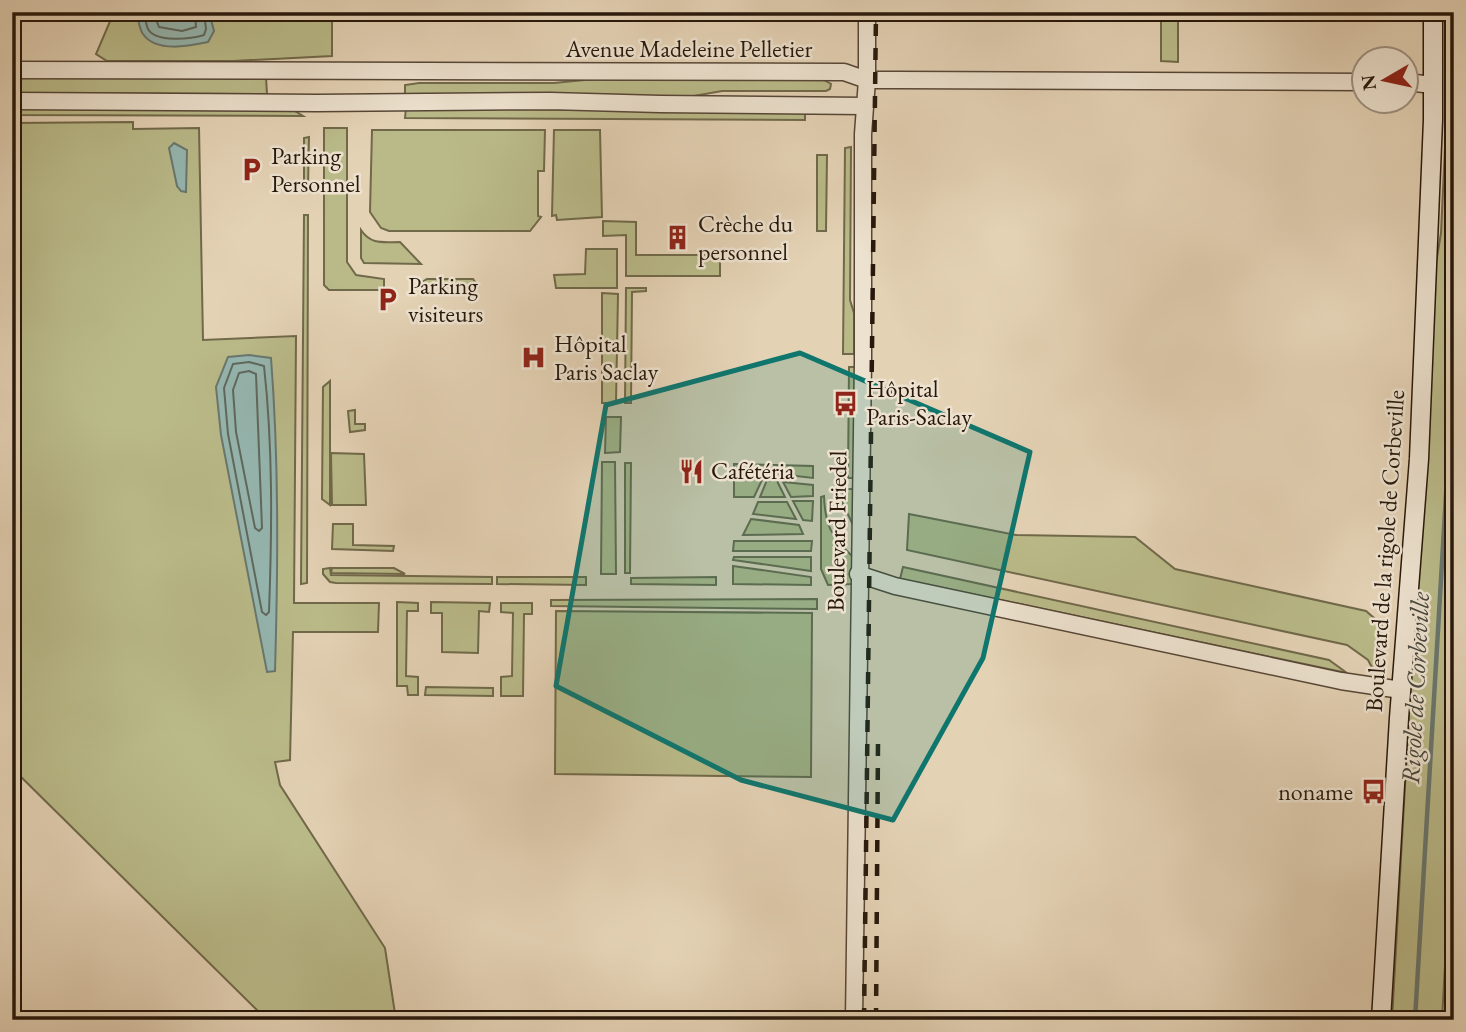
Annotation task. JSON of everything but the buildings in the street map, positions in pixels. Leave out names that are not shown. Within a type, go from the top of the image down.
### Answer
[{"type":"main road","name":"Boulevard de la rigole de Corbeville","points":[[1381,1020],[1401,690],[1419,460],[1433,85],[1433,12]]},
{"type":"street","name":"Boulevard Friedel","points":[[853,1020],[867,12]]},
{"type":"street","name":"Avenue Madeleine Pelletier","points":[[12,70],[844,72],[867,80],[1350,82]]},
{"type":"street","points":[[1420,84],[1433,85]]},
{"type":"street","points":[[12,101],[550,101],[865,106]]},
{"type":"street","points":[[858,574],[895,586],[1314,676],[1401,690]]},
{"type":"highlighted area","points":[[800,353],[1030,452],[983,658],[893,820],[741,780],[556,686],[606,405]]},
{"type":"green space","points":[[114,12],[332,12],[332,56],[233,61],[107,61],[96,54]]},
{"type":"green space","points":[[1161,12],[1178,12],[1178,62],[1161,61]]},
{"type":"green space","points":[[12,75],[266,77],[267,94],[12,93]]},
{"type":"green space","points":[[605,78],[824,80],[831,84],[826,91],[722,91],[688,97],[405,94],[405,85],[419,83],[554,83]]},
{"type":"green space","points":[[12,107],[290,108],[303,116],[12,115]]},
{"type":"green space","points":[[406,108],[805,112],[805,120],[405,118]]},
{"type":"green space","points":[[1450,120],[1454,121],[1454,803],[1442,1020],[1392,1020],[1433,282],[1441,233],[1446,126]]},
{"type":"green space","points":[[133,122],[133,129],[199,128],[203,340],[296,336],[294,603],[379,603],[378,632],[293,632],[290,760],[275,762],[280,785],[385,948],[396,1020],[267,1020],[12,768],[12,123]]},
{"type":"green space","points":[[324,128],[347,128],[347,262],[356,275],[384,279],[384,290],[329,290],[324,285]]},
{"type":"green space","points":[[372,130],[545,130],[544,171],[538,171],[538,216],[541,217],[530,231],[389,231],[381,228],[370,212]]},
{"type":"green space","points":[[554,130],[600,130],[602,217],[557,220],[556,215],[552,216]]},
{"type":"green space","points":[[309,137],[308,187],[304,186],[304,138]]},
{"type":"green space","points":[[851,147],[850,300],[854,313],[854,354],[843,354],[845,148]]},
{"type":"green space","points":[[817,155],[827,155],[826,231],[817,231]]},
{"type":"green space","points":[[304,215],[308,215],[307,583],[301,584]]},
{"type":"green space","points":[[603,221],[636,222],[636,255],[720,255],[720,276],[626,276],[626,235],[603,236]]},
{"type":"green space","points":[[361,230],[373,240],[400,242],[421,264],[364,263],[361,258]]},
{"type":"green space","points":[[586,249],[617,249],[617,288],[556,288],[554,275],[585,274]]},
{"type":"green space","points":[[427,279],[473,279],[478,286],[423,287],[422,282]]},
{"type":"green space","points":[[626,288],[646,288],[646,291],[632,292],[631,403],[625,403]]},
{"type":"green space","points":[[602,293],[618,294],[616,403],[602,403]]},
{"type":"green space","points":[[849,367],[855,367],[854,478],[848,478]]},
{"type":"green space","points":[[330,381],[330,505],[322,499],[323,387]]},
{"type":"green space","points":[[355,410],[355,424],[365,424],[365,430],[350,432],[348,411]]},
{"type":"green space","points":[[606,417],[621,417],[620,452],[605,453]]},
{"type":"green space","points":[[331,453],[364,454],[366,505],[332,505]]},
{"type":"green space","points":[[602,462],[615,462],[616,574],[601,574]]},
{"type":"green space","points":[[625,463],[631,463],[630,573],[625,573]]},
{"type":"green space","points":[[734,464],[769,465],[766,473],[734,469]]},
{"type":"green space","points":[[774,465],[813,466],[813,478],[779,474]]},
{"type":"green space","points":[[734,476],[762,480],[754,497],[734,497]]},
{"type":"green space","points":[[767,480],[777,481],[785,497],[760,497]]},
{"type":"green space","points":[[783,482],[813,485],[813,496],[791,497]]},
{"type":"green space","points":[[843,489],[854,489],[853,525],[843,504]]},
{"type":"green space","points":[[824,496],[830,529],[852,556],[852,584],[828,585],[821,569],[821,497]]},
{"type":"green space","points":[[793,501],[813,501],[812,521],[803,520]]},
{"type":"green space","points":[[758,502],[787,502],[796,519],[753,514]]},
{"type":"green space","points":[[909,514],[1016,535],[1135,537],[1175,569],[1366,611],[1382,625],[1377,677],[1368,660],[1347,645],[907,550]]},
{"type":"green space","points":[[751,519],[799,525],[803,534],[743,535]]},
{"type":"green space","points":[[333,524],[353,524],[353,545],[394,546],[393,551],[332,549]]},
{"type":"green space","points":[[734,541],[812,541],[811,551],[733,551]]},
{"type":"green space","points":[[734,557],[811,557],[811,571],[733,560]]},
{"type":"green space","points":[[733,566],[811,577],[811,585],[733,584]]},
{"type":"green space","points":[[903,567],[1329,660],[1347,673],[900,579]]},
{"type":"green space","points":[[330,568],[331,575],[492,577],[492,584],[336,583],[330,582],[323,574],[323,569]]},
{"type":"green space","points":[[332,568],[394,568],[405,574],[331,573]]},
{"type":"green space","points":[[497,577],[586,577],[586,585],[497,584]]},
{"type":"green space","points":[[716,577],[716,585],[631,584],[631,578]]},
{"type":"green space","points":[[817,599],[817,609],[551,606],[551,600]]},
{"type":"green space","points":[[397,602],[418,603],[418,611],[407,611],[406,676],[418,677],[418,695],[408,695],[407,686],[397,686]]},
{"type":"green space","points":[[431,602],[490,603],[489,612],[479,611],[478,653],[442,652],[442,613],[431,613]]},
{"type":"green space","points":[[501,603],[532,603],[532,614],[524,614],[523,696],[501,696],[501,677],[512,676],[513,613],[501,612]]},
{"type":"green space","points":[[556,611],[812,613],[811,777],[555,774]]},
{"type":"green space","points":[[426,687],[493,688],[493,696],[425,695]]},
{"type":"water","points":[[137,12],[209,12],[214,31],[208,42],[164,46],[149,40],[143,34]]},
{"type":"water","points":[[174,143],[187,150],[186,192],[177,186],[169,148]]},
{"type":"water","points":[[249,355],[271,358],[274,397],[276,632],[275,671],[267,672],[221,435],[216,387],[228,357]]},
{"type":"waterway","name":"Rigole de Corbeville","points":[[1415,1020],[1454,359]]},
{"type":"railway","points":[[864,1020],[876,12]]},
{"type":"railway","points":[[876,1020],[878,743]]},
{"type":"place","name":"Parking Personnel","points":[[251,170]]},
{"type":"place","name":"Crèche du personnel","points":[[678,238]]},
{"type":"place","name":"Parking visiteurs","points":[[388,300]]},
{"type":"place","name":"Hôpital Paris Saclay","points":[[534,358]]},
{"type":"place","name":"Hôpital Paris-Saclay","points":[[846,403]]},
{"type":"place","name":"Cafétéria","points":[[691,471]]},
{"type":"place","name":"noname","points":[[1373,792]]}]
